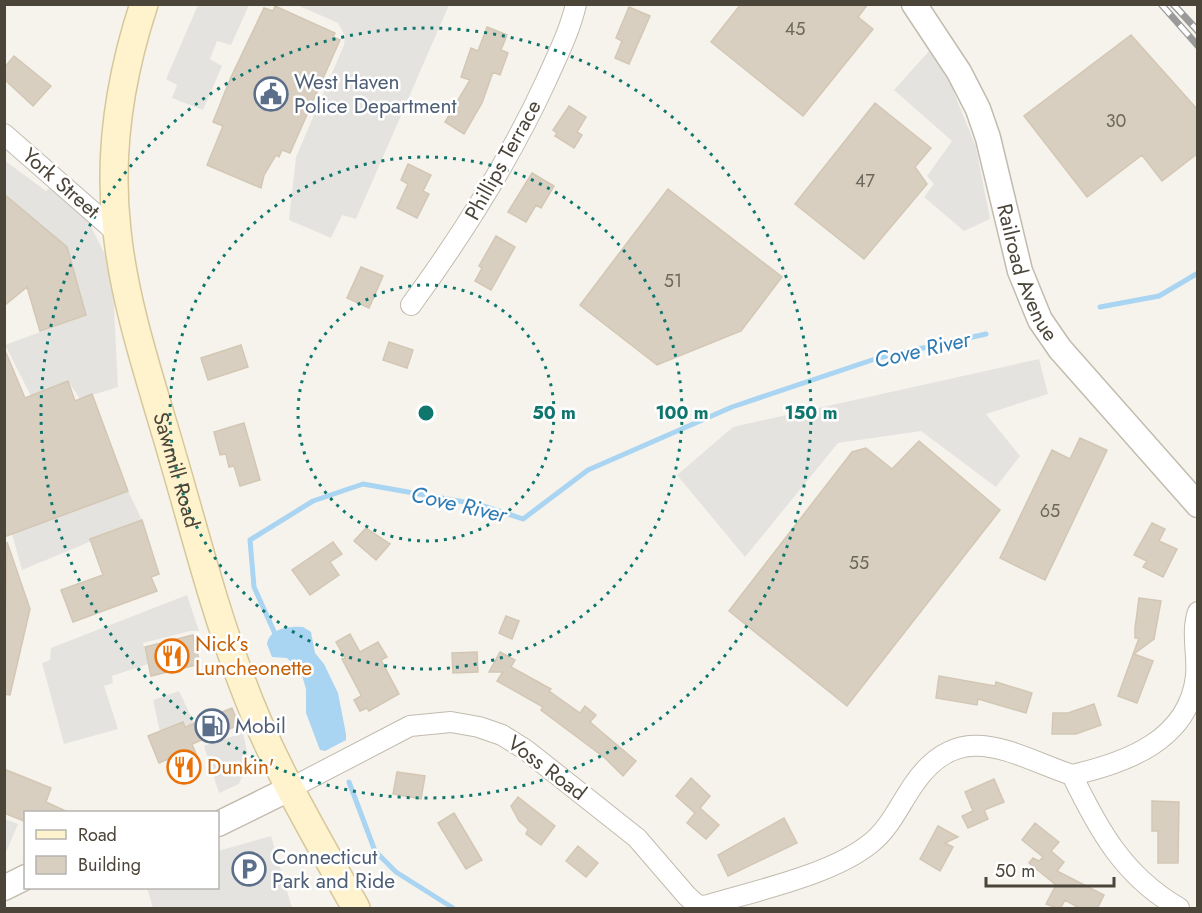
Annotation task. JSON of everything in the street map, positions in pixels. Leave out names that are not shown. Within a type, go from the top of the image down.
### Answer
[{"type":"main road","name":"Sawmill Road","points":[[144,4],[124,74],[118,119],[115,206],[117,233],[140,341],[224,630],[242,683],[291,788],[356,909]]},
{"type":"street","name":"Phillips Terrace","points":[[411,304],[458,241],[522,132],[572,25],[576,4]]},
{"type":"street","name":"Railroad Avenue","points":[[914,4],[951,59],[978,109],[990,148],[1020,271],[1040,320],[1060,349],[1197,505]]},
{"type":"street","name":"York Street","points":[[4,134],[117,233]]},
{"type":"street","points":[[1179,909],[1149,889],[1129,871],[1096,822],[1072,775],[1118,763],[1141,752],[1164,736],[1180,720],[1196,680],[1197,612]]},
{"type":"street","name":"Voss Road","points":[[291,788],[410,726],[451,722],[479,727],[502,735],[536,758],[637,838],[687,896],[697,904],[705,906],[822,870],[870,844],[885,829],[925,770],[952,749],[981,745],[1072,775]]},
{"type":"street","points":[[219,824],[291,788]]},
{"type":"street","points":[[4,888],[24,878]]},
{"type":"shaded area","points":[[198,5],[249,5],[231,45],[217,41],[210,59],[222,66],[203,110],[172,98],[177,85],[166,79]]},
{"type":"shaded area","points":[[297,5],[449,5],[356,219],[342,215],[331,238],[289,220],[296,157],[344,45],[345,36],[338,23]]},
{"type":"shaded area","points":[[929,51],[950,83],[976,147],[990,219],[964,231],[924,197],[934,184],[927,176],[952,141],[894,90]]},
{"type":"shaded area","points":[[4,160],[46,191],[51,187],[85,215],[112,268],[118,387],[80,399],[68,381],[31,396],[5,345],[86,315],[67,247],[5,194]]},
{"type":"shaded area","points":[[1039,359],[1048,394],[986,414],[1020,456],[996,487],[921,431],[838,443],[745,557],[677,475],[733,427]]},
{"type":"shaded area","points":[[128,491],[142,520],[22,570],[12,534]]},
{"type":"shaded area","points":[[187,595],[199,631],[190,631],[143,643],[148,664],[112,676],[113,683],[104,686],[118,729],[64,744],[42,663],[50,660],[51,648]]},
{"type":"shaded area","points":[[179,691],[194,723],[160,732],[153,700]]},
{"type":"shaded area","points":[[243,733],[249,761],[239,784],[219,793],[204,746]]},
{"type":"shaded area","points":[[5,819],[18,824],[5,851]]},
{"type":"shaded area","name":"Connecticut Park and Ride","points":[[271,836],[292,908],[153,908],[147,889],[219,889],[219,851]]},
{"type":"water","points":[[303,627],[311,632],[315,653],[324,664],[338,693],[346,734],[346,740],[325,751],[320,750],[306,713],[306,689],[301,672],[287,658],[272,657],[267,644],[276,631]]},
{"type":"building","points":[[741,4],[868,4],[858,17],[873,29],[803,116],[711,42]]},
{"type":"building","name":"West Haven Police Department","points":[[275,6],[335,33],[333,37],[340,40],[290,153],[282,150],[279,157],[276,155],[264,175],[261,188],[207,165],[223,126],[213,122],[231,77],[264,8],[273,11]]},
{"type":"building","points":[[629,7],[650,16],[629,64],[615,58],[622,41],[616,38]]},
{"type":"building","points":[[487,27],[507,35],[501,50],[508,53],[500,75],[493,72],[482,103],[464,134],[445,122],[470,80],[461,77],[471,48],[478,51]]},
{"type":"building","points":[[1131,35],[1197,109],[1197,154],[1162,181],[1142,155],[1087,197],[1024,116]]},
{"type":"building","points":[[14,56],[51,86],[33,106],[4,79],[4,68]]},
{"type":"building","points":[[875,103],[931,148],[915,167],[927,184],[864,259],[795,204]]},
{"type":"building","points":[[569,106],[586,117],[577,132],[582,135],[574,148],[555,136],[557,133],[553,130]]},
{"type":"building","points":[[408,164],[431,175],[423,191],[429,194],[417,218],[397,208],[408,184],[401,180]]},
{"type":"building","points":[[532,173],[554,186],[541,208],[536,205],[526,222],[508,212]]},
{"type":"building","points":[[668,189],[782,277],[741,331],[657,365],[580,305]]},
{"type":"building","points":[[4,194],[67,247],[86,315],[40,331],[27,287],[4,306]]},
{"type":"building","points":[[496,236],[515,247],[491,290],[475,281],[482,268],[479,266]]},
{"type":"building","points":[[361,267],[383,276],[369,308],[347,298]]},
{"type":"building","points":[[389,342],[413,350],[407,368],[383,360]]},
{"type":"building","points":[[241,345],[248,367],[208,380],[201,358]]},
{"type":"building","points":[[4,348],[25,398],[68,381],[75,401],[92,394],[128,491],[4,537]]},
{"type":"building","points":[[244,423],[260,480],[240,486],[234,466],[229,467],[226,454],[220,455],[214,432]]},
{"type":"building","points":[[1080,438],[1107,450],[1045,580],[1000,558],[1052,450],[1070,459]]},
{"type":"building","points":[[919,441],[1000,510],[847,706],[729,611],[852,452],[866,448],[892,469]]},
{"type":"building","points":[[142,520],[159,574],[151,577],[157,591],[73,622],[61,590],[103,575],[90,539]]},
{"type":"building","points":[[1152,523],[1165,529],[1159,541],[1177,549],[1163,577],[1143,567],[1147,561],[1134,555]]},
{"type":"building","points":[[366,528],[390,544],[376,560],[354,541]]},
{"type":"building","points":[[7,542],[30,609],[10,695],[4,694]]},
{"type":"building","points":[[333,542],[342,554],[330,562],[339,575],[310,595],[292,570]]},
{"type":"building","points":[[1139,598],[1161,601],[1154,639],[1134,654],[1153,661],[1137,703],[1118,696],[1139,638],[1135,638],[1135,628]]},
{"type":"building","points":[[506,616],[519,621],[512,639],[499,633]]},
{"type":"building","points":[[350,634],[360,652],[378,642],[387,657],[381,660],[399,694],[369,711],[367,708],[360,711],[354,700],[361,696],[336,642]]},
{"type":"building","points":[[193,635],[200,664],[151,676],[145,647]]},
{"type":"building","points":[[477,652],[478,672],[453,673],[452,653]]},
{"type":"building","points":[[500,652],[515,660],[511,667],[551,689],[549,691],[580,713],[585,706],[596,715],[590,722],[636,761],[623,776],[605,758],[541,710],[543,707],[497,681],[503,672],[489,672]]},
{"type":"building","points":[[939,676],[995,686],[996,682],[1032,693],[1026,713],[978,699],[977,705],[936,698]]},
{"type":"building","points":[[1094,704],[1101,725],[1076,734],[1052,734],[1053,713],[1068,713]]},
{"type":"building","points":[[232,708],[239,725],[192,744],[198,759],[195,760],[198,768],[176,777],[168,759],[159,763],[148,736],[183,722],[185,727]]},
{"type":"building","points":[[4,769],[51,788],[46,802],[66,811],[24,811],[24,821],[4,813]]},
{"type":"building","points":[[397,772],[425,776],[421,799],[393,794]]},
{"type":"building","points":[[691,778],[710,796],[700,808],[719,825],[706,839],[687,823],[695,813],[676,796]]},
{"type":"building","points":[[994,779],[1004,802],[984,810],[988,819],[968,828],[962,816],[973,811],[965,792]]},
{"type":"building","points":[[518,797],[555,826],[541,845],[526,834],[528,829],[519,821],[511,806]]},
{"type":"building","points":[[1152,801],[1179,802],[1178,863],[1158,863],[1158,831],[1152,831]]},
{"type":"building","points":[[454,813],[482,860],[466,869],[438,823]]},
{"type":"building","points":[[784,818],[797,843],[728,876],[718,855]]},
{"type":"building","points":[[1035,823],[1059,842],[1051,851],[1064,862],[1057,871],[1104,895],[1097,909],[1081,909],[1065,900],[1060,909],[1046,904],[1056,885],[1029,863],[1033,858],[1039,861],[1043,857],[1022,840]]},
{"type":"building","points":[[938,826],[958,837],[945,843],[953,847],[940,871],[920,859]]},
{"type":"building","points":[[578,846],[598,863],[586,877],[566,861]]},
{"type":"waterway","name":"Cove River","points":[[1100,307],[1159,296],[1198,273]]},
{"type":"waterway","name":"Cove River","points":[[277,638],[254,587],[250,540],[313,501],[363,484],[481,505],[523,519],[588,470],[732,407],[878,358],[986,334]]},
{"type":"waterway","name":"Cove River","points":[[349,782],[375,851],[396,872],[453,908]]},
{"type":"railway","points":[[1161,4],[1198,46]]},
{"type":"railway","points":[[1173,4],[1198,31]]},
{"type":"place","name":"West Haven Police Department","points":[[271,94]]},
{"type":"place","name":"Nick’s Luncheonette","points":[[172,656]]},
{"type":"place","name":"Mobil","points":[[212,726]]},
{"type":"place","name":"Dunkin'","points":[[184,767]]},
{"type":"place","name":"Connecticut Park and Ride","points":[[249,869]]}]
